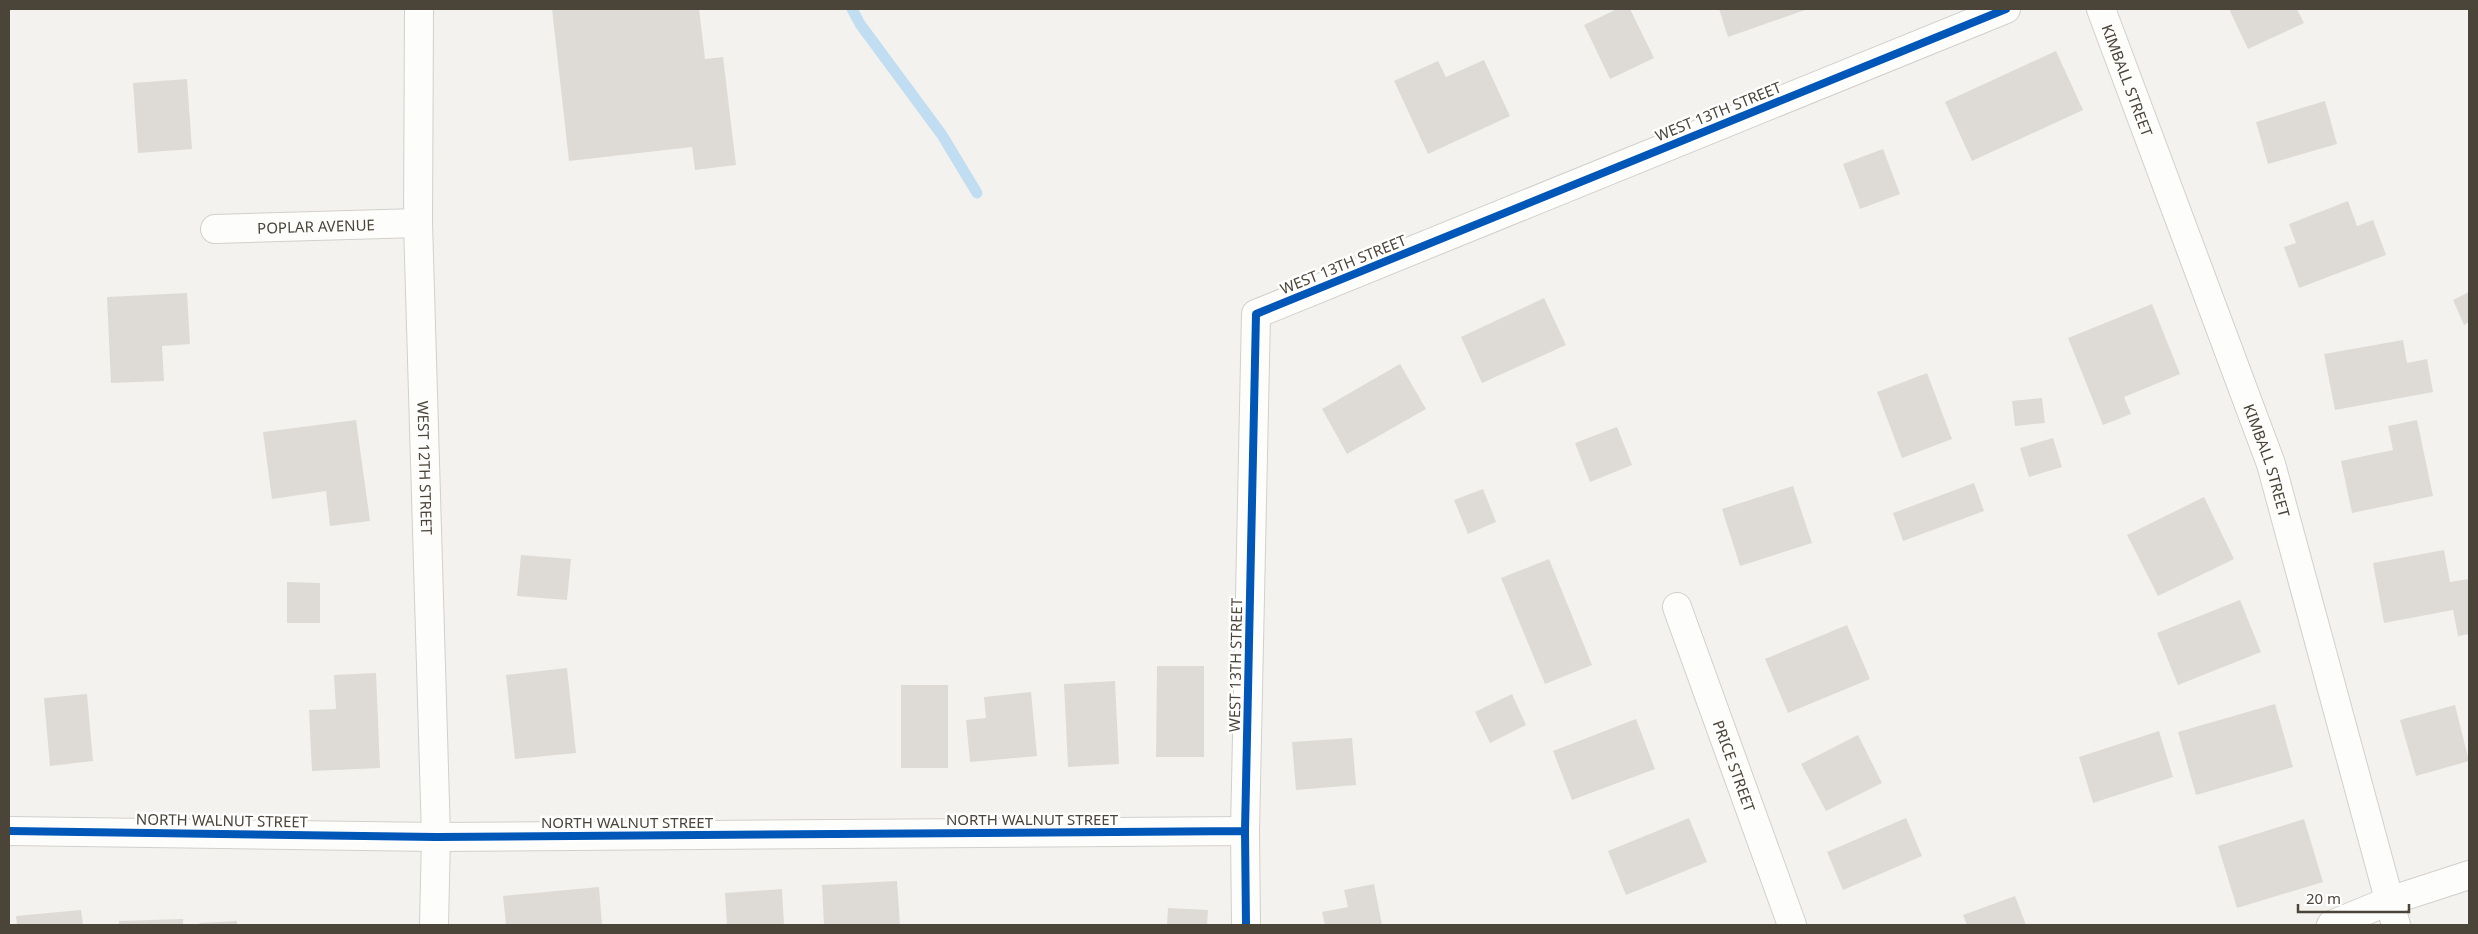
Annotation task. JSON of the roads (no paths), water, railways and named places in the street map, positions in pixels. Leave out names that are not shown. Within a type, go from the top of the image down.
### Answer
[{"type":"street","name":"WEST 12TH STREET","points":[[419,9],[418,223],[436,837],[434,925]]},
{"type":"street","name":"WEST 13TH STREET","points":[[1246,925],[1245,831],[1256,314],[2006,9]]},
{"type":"street","name":"KIMBALL STREET","points":[[2101,9],[2271,464],[2392,913]]},
{"type":"street","name":"POPLAR AVENUE","points":[[215,229],[418,223]]},
{"type":"street","name":"PRICE STREET","points":[[1677,607],[1792,925]]},
{"type":"street","name":"NORTH WALNUT STREET","points":[[9,831],[436,837],[1245,831]]},
{"type":"street","points":[[2331,925],[2392,913],[2469,875]]},
{"type":"waterway","points":[[852,9],[860,24],[942,135],[977,193]]}]
